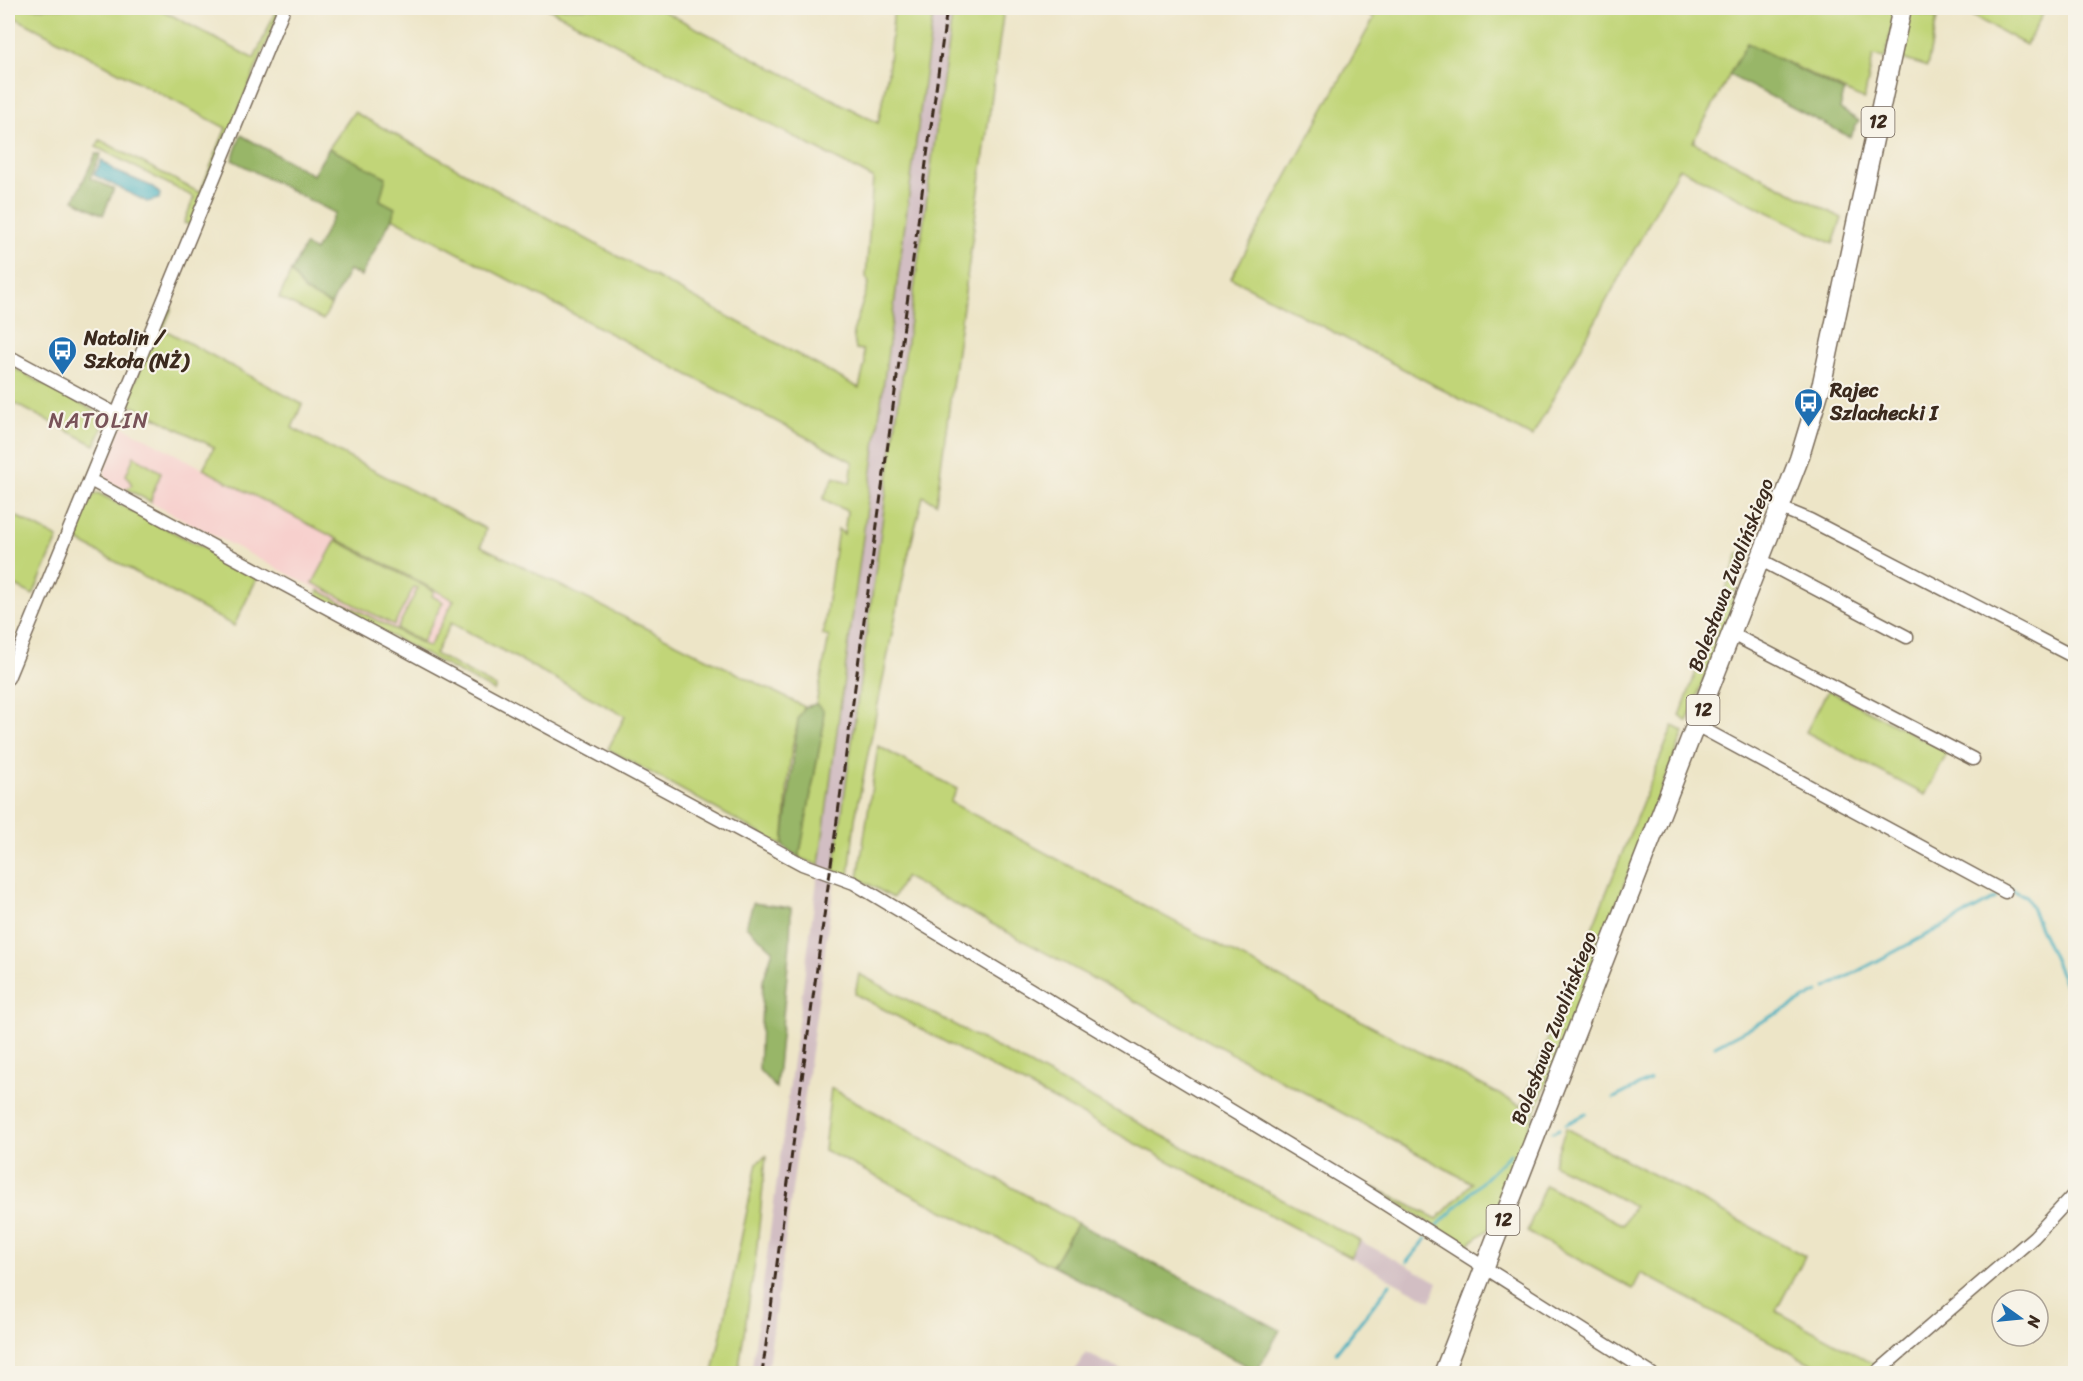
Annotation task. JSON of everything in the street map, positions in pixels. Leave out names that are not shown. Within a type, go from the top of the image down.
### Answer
[{"type":"main road","name":"Bolesława Zwolińskiego","points":[[1443,1374],[1761,560],[1806,438],[1822,383],[1902,8]]},
{"type":"street","points":[[8,678],[284,8]]},
{"type":"street","points":[[8,356],[118,415]]},
{"type":"street","points":[[90,480],[802,864],[854,883],[1373,1196],[1652,1374]]},
{"type":"street","points":[[1781,508],[1810,520],[2076,658]]},
{"type":"street","points":[[1761,560],[1907,637]]},
{"type":"street","points":[[1732,634],[1973,759]]},
{"type":"street","points":[[1696,726],[2005,892]]},
{"type":"street","points":[[1875,1374],[2034,1237],[2076,1192]]},
{"type":"shaded area","points":[[934,8],[953,8],[940,110],[767,1373],[751,1374]]},
{"type":"shaded area","points":[[122,426],[454,600],[429,647],[107,480],[104,471]]},
{"type":"shaded area","points":[[1360,1241],[1438,1282],[1431,1301],[1351,1258]]},
{"type":"shaded area","points":[[1086,1353],[1127,1373],[1073,1373]]},
{"type":"green space","points":[[8,8],[158,8],[254,59],[277,8],[281,8],[191,225],[184,223],[194,197],[96,147],[100,140],[200,193],[226,128],[8,14]]},
{"type":"green space","points":[[547,8],[658,8],[878,123],[888,72],[894,8],[934,8],[819,865],[799,858],[824,723],[822,710],[816,704],[829,637],[823,635],[838,529],[844,534],[847,511],[823,499],[834,477],[850,483],[853,462],[392,218],[395,208],[380,201],[329,148],[354,112],[859,388],[865,363],[863,350],[856,349],[853,332],[869,283],[866,277],[873,178]]},
{"type":"green space","points":[[953,8],[1004,8],[936,503],[923,496],[906,564],[855,819],[849,876],[834,871]]},
{"type":"green space","points":[[1356,8],[1896,8],[1885,58],[1873,56],[1864,100],[1747,43],[1693,142],[1842,218],[1833,244],[1679,168],[1532,437],[1231,278],[1374,18]]},
{"type":"green space","points":[[1958,8],[2046,8],[2026,45]]},
{"type":"green space","points":[[1910,12],[1937,18],[1927,67],[1900,58]]},
{"type":"green space","points":[[1747,43],[1844,92],[1840,109],[1859,121],[1850,137],[1729,75]]},
{"type":"green space","points":[[241,135],[313,175],[329,148],[386,177],[380,200],[395,208],[392,218],[361,276],[349,270],[331,305],[305,291],[291,272],[305,245],[315,251],[335,213],[232,160]]},
{"type":"green space","points":[[96,154],[101,154],[90,178],[114,189],[103,215],[74,200]]},
{"type":"green space","points":[[291,272],[305,291],[331,305],[323,320],[279,298]]},
{"type":"green space","points":[[166,308],[172,308],[163,329],[302,404],[292,428],[486,529],[481,546],[805,707],[799,720],[791,755],[783,846],[608,749],[625,716],[451,623],[435,654],[496,687],[494,691],[317,597],[318,590],[429,647],[454,600],[203,469],[214,447],[129,404],[131,392]]},
{"type":"green space","points":[[8,365],[97,412],[102,429],[95,445],[8,400]]},
{"type":"green space","points":[[134,456],[161,472],[151,502],[126,489],[132,485],[126,475]]},
{"type":"green space","points":[[98,493],[258,576],[234,626],[72,538],[93,495]]},
{"type":"green space","points":[[8,512],[58,538],[33,595],[8,582]]},
{"type":"green space","points":[[336,540],[434,591],[432,596],[443,602],[422,642],[397,629],[418,588],[414,587],[394,625],[313,583]]},
{"type":"green space","points":[[1739,553],[1744,554],[1743,568],[1733,597],[1736,598],[1687,722],[1680,716]]},
{"type":"green space","points":[[1828,690],[1948,752],[1925,795],[1806,732]]},
{"type":"green space","points":[[816,704],[823,710],[824,723],[799,858],[783,846],[798,719],[805,707]]},
{"type":"green space","points":[[1673,726],[1684,732],[1489,1229],[1465,1246],[1373,1187],[1437,1219],[1472,1183],[905,877],[893,898],[858,878],[878,746],[957,789],[950,802],[1521,1106]]},
{"type":"green space","points":[[753,903],[791,908],[790,944],[776,1088],[759,1070],[763,981],[773,950],[746,926]]},
{"type":"green space","points":[[859,974],[1360,1241],[1351,1258],[855,994]]},
{"type":"green space","points":[[831,1088],[1077,1223],[1052,1266],[824,1150]]},
{"type":"green space","points":[[1566,1128],[1805,1256],[1776,1311],[1876,1365],[1866,1373],[1829,1373],[1641,1273],[1633,1289],[1527,1232],[1545,1185],[1623,1225],[1634,1206],[1553,1164]]},
{"type":"green space","points":[[766,1156],[756,1256],[738,1373],[713,1373],[757,1163]]},
{"type":"green space","points":[[1077,1223],[1280,1330],[1257,1371],[1052,1266]]},
{"type":"water","points":[[102,160],[115,171],[153,187],[160,194],[159,199],[147,202],[94,175]]},
{"type":"waterway","points":[[2009,889],[2026,896],[2076,1009]]},
{"type":"waterway","points":[[1826,988],[1996,898]]},
{"type":"waterway","points":[[1715,1046],[1818,992]]},
{"type":"waterway","points":[[1614,1098],[1650,1080]]},
{"type":"waterway","points":[[1566,1124],[1586,1114]]},
{"type":"waterway","points":[[1553,1132],[1559,1129]]},
{"type":"waterway","points":[[1438,1225],[1510,1154]]},
{"type":"waterway","points":[[1407,1262],[1426,1239]]},
{"type":"waterway","points":[[1336,1353],[1390,1284]]},
{"type":"railway","points":[[762,1374],[947,8]]},
{"type":"place","name":"Natolin / Szkoła (NŻ)","points":[[63,376]]},
{"type":"place","name":"Rajec Szlachecki I","points":[[1809,428]]},
{"type":"district","name":"NATOLIN","points":[[99,420]]}]
